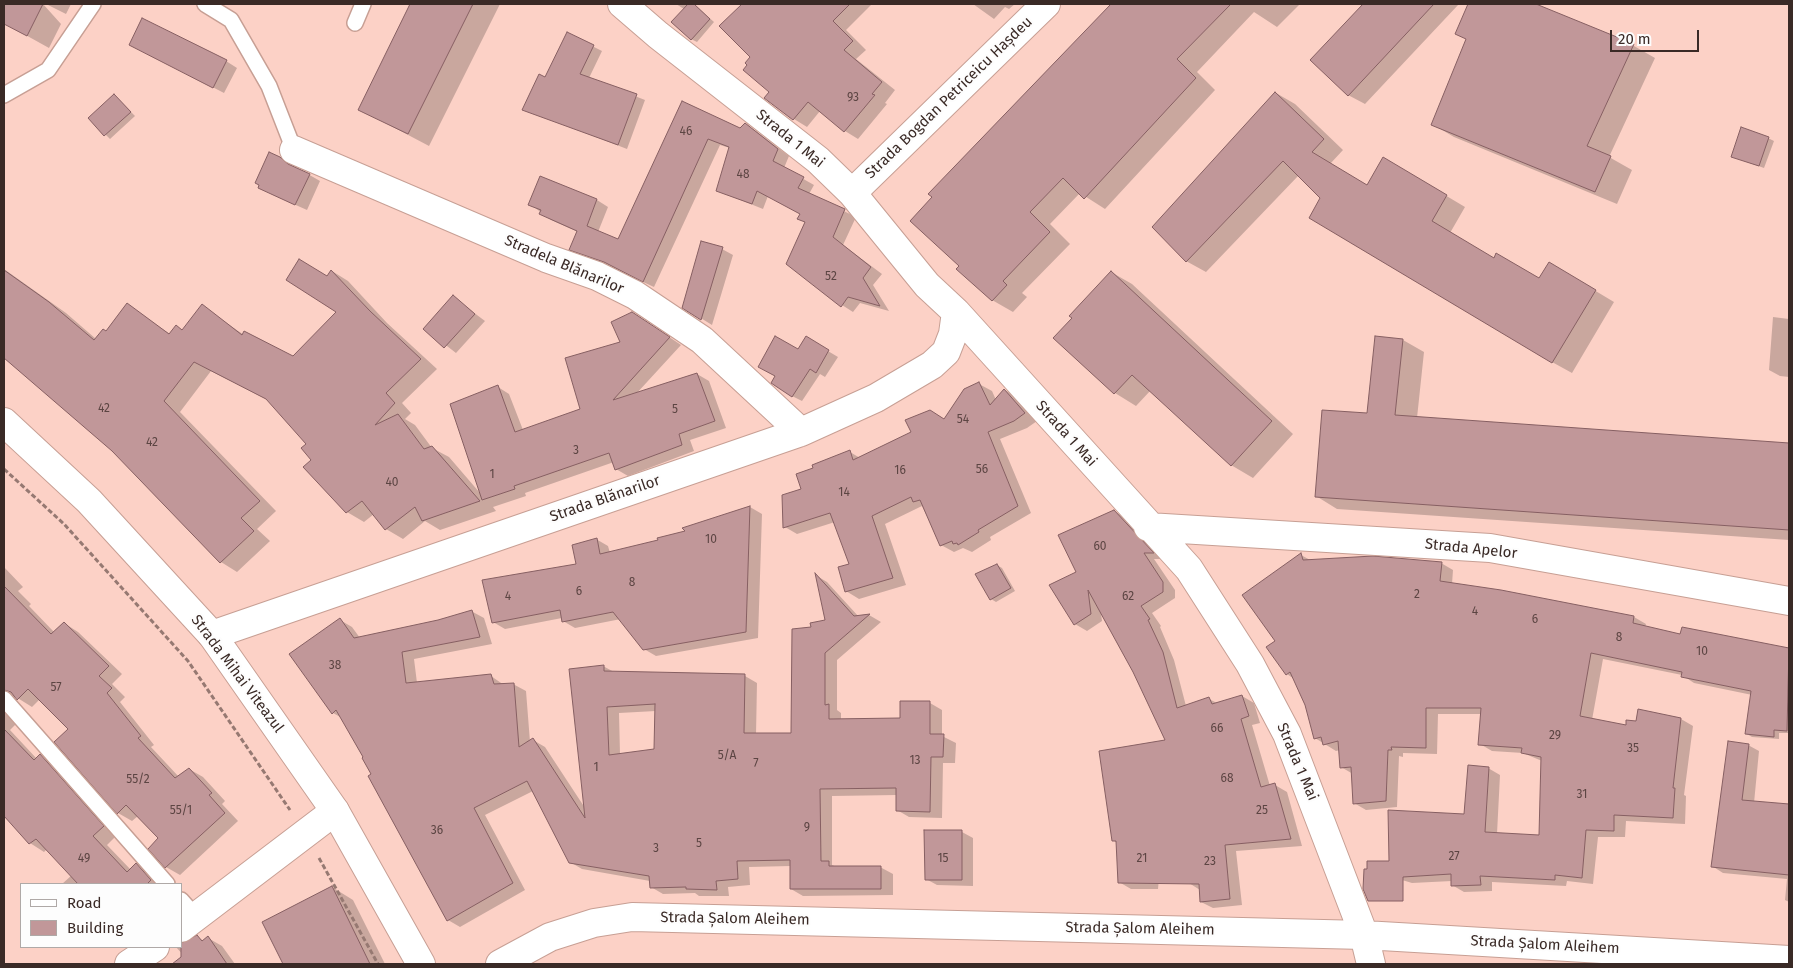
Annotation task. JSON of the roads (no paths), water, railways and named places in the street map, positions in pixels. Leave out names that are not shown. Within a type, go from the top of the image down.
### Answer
[{"type":"street","name":"Strada 1 Mai","points":[[622,4],[658,36],[818,160],[852,193],[927,285],[956,312],[1148,527],[1189,569],[1250,664],[1287,734],[1364,935],[1372,964]]},
{"type":"street","name":"Strada Bogdan Petriceicu Hașdeu","points":[[852,193],[1046,4]]},
{"type":"street","name":"Stradela Blănarilor","points":[[294,150],[546,258],[597,276],[635,295],[702,340],[801,432]]},
{"type":"street","name":"Strada Blănarilor","points":[[212,635],[801,432],[876,398],[932,365],[946,352],[953,334],[956,312]]},
{"type":"street","name":"Strada Mihai Viteazul","points":[[4,422],[89,501],[212,635],[335,811],[421,964]]},
{"type":"street","name":"Strada Apelor","points":[[1148,527],[1490,548],[1789,601]]},
{"type":"street","points":[[186,916],[306,834],[335,811]]},
{"type":"street","name":"Strada Șalom Aleihem","points":[[500,964],[550,937],[594,923],[632,917],[1364,935],[1789,960]]},
{"type":"street","points":[[130,964],[154,948]]},
{"type":"lane","points":[[4,95],[48,70],[93,4]]},
{"type":"lane","points":[[205,4],[231,20],[269,86],[294,150]]},
{"type":"lane","points":[[355,23],[363,4]]},
{"type":"lane","points":[[4,699],[166,883]]}]
